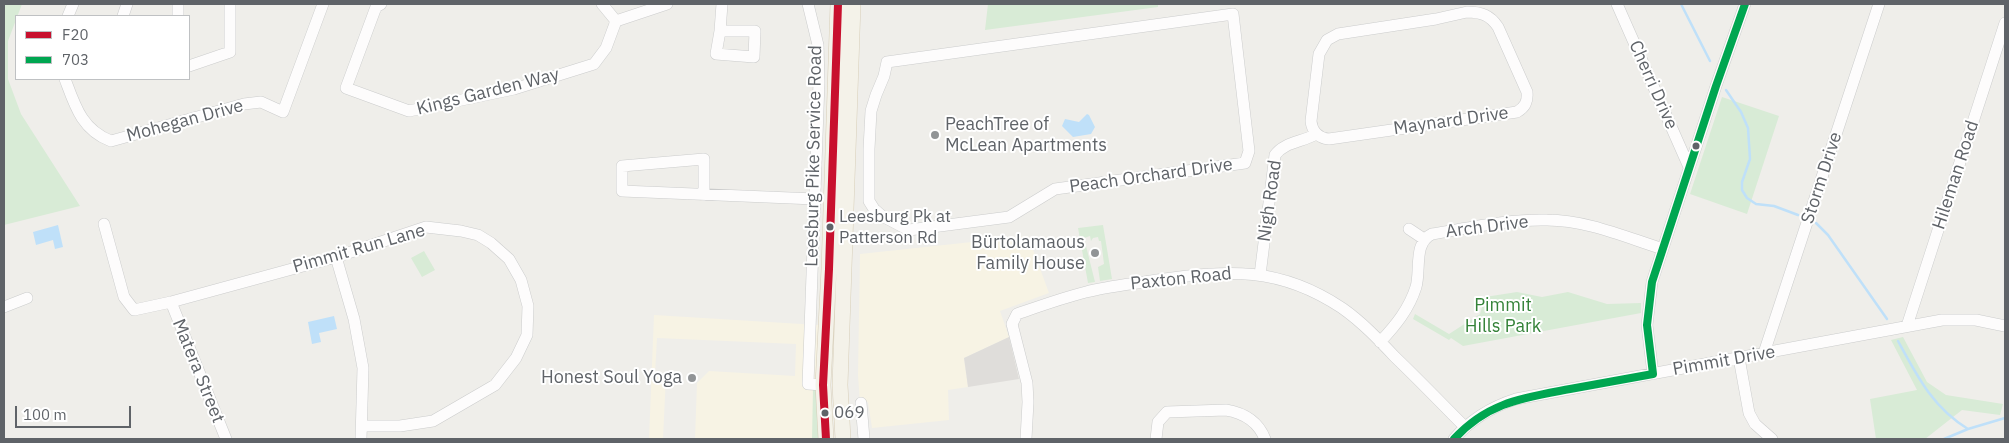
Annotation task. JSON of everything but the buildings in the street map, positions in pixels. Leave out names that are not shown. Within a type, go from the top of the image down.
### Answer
[{"type":"main road","points":[[826,439],[823,385],[838,4]]},
{"type":"main road","points":[[843,439],[840,385],[853,4]]},
{"type":"street","points":[[190,66],[230,52],[230,4]]},
{"type":"street","name":"Mohegan Drive","points":[[66,80],[74,104],[87,126],[98,136],[111,141],[244,104],[261,102],[283,112],[323,4]]},
{"type":"street","name":"Kings Garden Way","points":[[381,4],[376,7],[346,88],[409,111],[514,89],[594,64],[606,48],[616,22]]},
{"type":"street","points":[[602,4],[616,22],[654,5],[667,4]]},
{"type":"street","points":[[720,31],[722,4]]},
{"type":"street","name":"Leesburg Pike Service Road","points":[[808,4],[818,45],[819,82],[808,384],[823,385]]},
{"type":"street","name":"Cherri Drive","points":[[1617,4],[1689,166]]},
{"type":"street","points":[[1653,374],[1648,344],[1648,315],[1652,282],[1689,166],[1746,4]]},
{"type":"street","name":"Storm Drive","points":[[1764,353],[1879,4]]},
{"type":"street","points":[[1316,134],[1311,121],[1318,54],[1327,40],[1338,34],[1436,19],[1467,8]]},
{"type":"street","name":"Maynard Drive","points":[[1316,134],[1329,139],[1517,112],[1523,108],[1527,99],[1527,92],[1498,27],[1482,13],[1467,8]]},
{"type":"street","name":"Peach Orchard Drive","points":[[1233,14],[1249,151],[1245,163],[1055,189],[1009,217],[910,230],[882,216],[869,201],[869,149],[872,111],[887,62],[1233,14]]},
{"type":"street","name":"Hileman Road","points":[[1907,326],[2005,23]]},
{"type":"street","name":"Nigh Road","points":[[1260,275],[1275,155],[1285,146],[1298,143],[1316,134]]},
{"type":"street","points":[[849,148],[869,149]]},
{"type":"street","points":[[704,195],[704,159],[622,166],[622,191],[704,195],[815,198]]},
{"type":"street","name":"Arch Drive","points":[[1380,342],[1398,322],[1412,298],[1419,271],[1420,245],[1424,239],[1432,234],[1517,222],[1547,220],[1589,226],[1663,249]]},
{"type":"street","name":"Pimmit Run Lane","points":[[104,224],[124,297],[134,310],[171,302],[336,257],[426,226],[461,231],[478,236],[491,243],[509,259],[521,280],[528,306],[527,335],[516,358],[495,385],[433,421],[400,426],[362,426]]},
{"type":"street","points":[[1409,229],[1424,239]]},
{"type":"street","points":[[336,257],[354,319],[363,368],[362,439]]},
{"type":"street","name":"Paxton Road","points":[[1026,439],[1027,383],[1012,324],[1015,316],[1071,296],[1107,288],[1231,272],[1260,275],[1294,283],[1325,297],[1360,322],[1465,427]]},
{"type":"street","points":[[4,307],[27,298]]},
{"type":"street","name":"Matera Street","points":[[171,302],[226,439]]},
{"type":"street","name":"Pimmit Drive","points":[[1454,439],[1465,427],[1488,410],[1516,399],[1907,326],[1960,319],[2005,326]]},
{"type":"street","points":[[1739,358],[1749,413],[1755,424],[1772,439]]},
{"type":"street","points":[[861,403],[864,439]]},
{"type":"street","points":[[1156,439],[1152,420],[1171,411],[1236,412],[1248,417],[1255,423],[1265,439]]},
{"type":"shaded area","points":[[1028,236],[1049,293],[1000,311],[1009,337],[964,358],[968,387],[948,390],[949,420],[872,428],[868,402],[860,403],[858,375],[860,254]]},
{"type":"shaded area","points":[[654,315],[818,325],[815,390],[818,439],[695,439],[697,383],[709,371],[795,376],[796,344],[657,338],[655,374],[666,375],[663,439],[649,439]]},
{"type":"shaded area","points":[[1009,337],[1019,379],[968,387],[964,358]]},
{"type":"green space","points":[[4,4],[22,4],[18,15],[15,15],[15,22],[8,41],[8,79],[21,114],[80,206],[4,225]]},
{"type":"green space","points":[[988,4],[1158,4],[1158,7],[985,30]]},
{"type":"green space","points":[[1722,97],[1779,116],[1747,214],[1690,194]]},
{"type":"green space","points":[[1103,225],[1112,279],[1100,281],[1098,267],[1104,264],[1101,241],[1099,241],[1098,237],[1093,238],[1091,241],[1090,236],[1084,238],[1095,282],[1088,283],[1078,228]]},
{"type":"green space","points":[[424,251],[435,270],[422,277],[411,258]]},
{"type":"green space","name":"Pimmit Hills Park","points":[[1517,292],[1542,297],[1568,292],[1607,304],[1641,303],[1641,313],[1463,346],[1413,319],[1415,314],[1449,334],[1480,314],[1485,297]]},
{"type":"green space","points":[[1903,337],[1927,382],[1946,395],[2003,404],[2000,415],[1962,410],[1925,439],[1876,439],[1870,399],[1917,390],[1891,340]]},
{"type":"green space","points":[[813,389],[816,390],[819,439],[812,439]]},
{"type":"water","points":[[1087,114],[1095,127],[1091,134],[1073,137],[1062,126],[1065,119],[1079,122]]},
{"type":"water","points":[[58,225],[63,247],[55,249],[53,240],[36,245],[33,232]]},
{"type":"water","points":[[334,316],[337,329],[319,333],[321,342],[312,344],[308,322]]},
{"type":"waterway","points":[[1681,4],[1710,61]]},
{"type":"waterway","points":[[1726,90],[1741,112],[1748,128],[1750,159],[1742,182],[1742,190],[1747,198],[1756,204],[1774,206],[1798,215]]},
{"type":"waterway","points":[[1816,223],[1828,235],[1887,319]]},
{"type":"waterway","points":[[1898,341],[1919,379],[1935,401],[1956,421],[1968,429]]},
{"type":"waterway","points":[[1944,439],[1968,429],[2005,418]]},
{"type":"transit line","name":"F20","points":[[826,439],[823,385],[838,4]]},
{"type":"transit line","name":"703","points":[[1454,439],[1480,417],[1507,403],[1537,395],[1653,374],[1647,325],[1652,282],[1745,4]]},
{"type":"place","name":"PeachTree of McLean Apartments","points":[[935,135]]},
{"type":"place","name":"Leesburg Pk at Patterson Rd","points":[[830,227]]},
{"type":"place","name":"Bürtolamaous Family House","points":[[1095,253]]},
{"type":"place","name":"Honest Soul Yoga","points":[[692,378]]},
{"type":"place","name":"069","points":[[825,413]]}]
